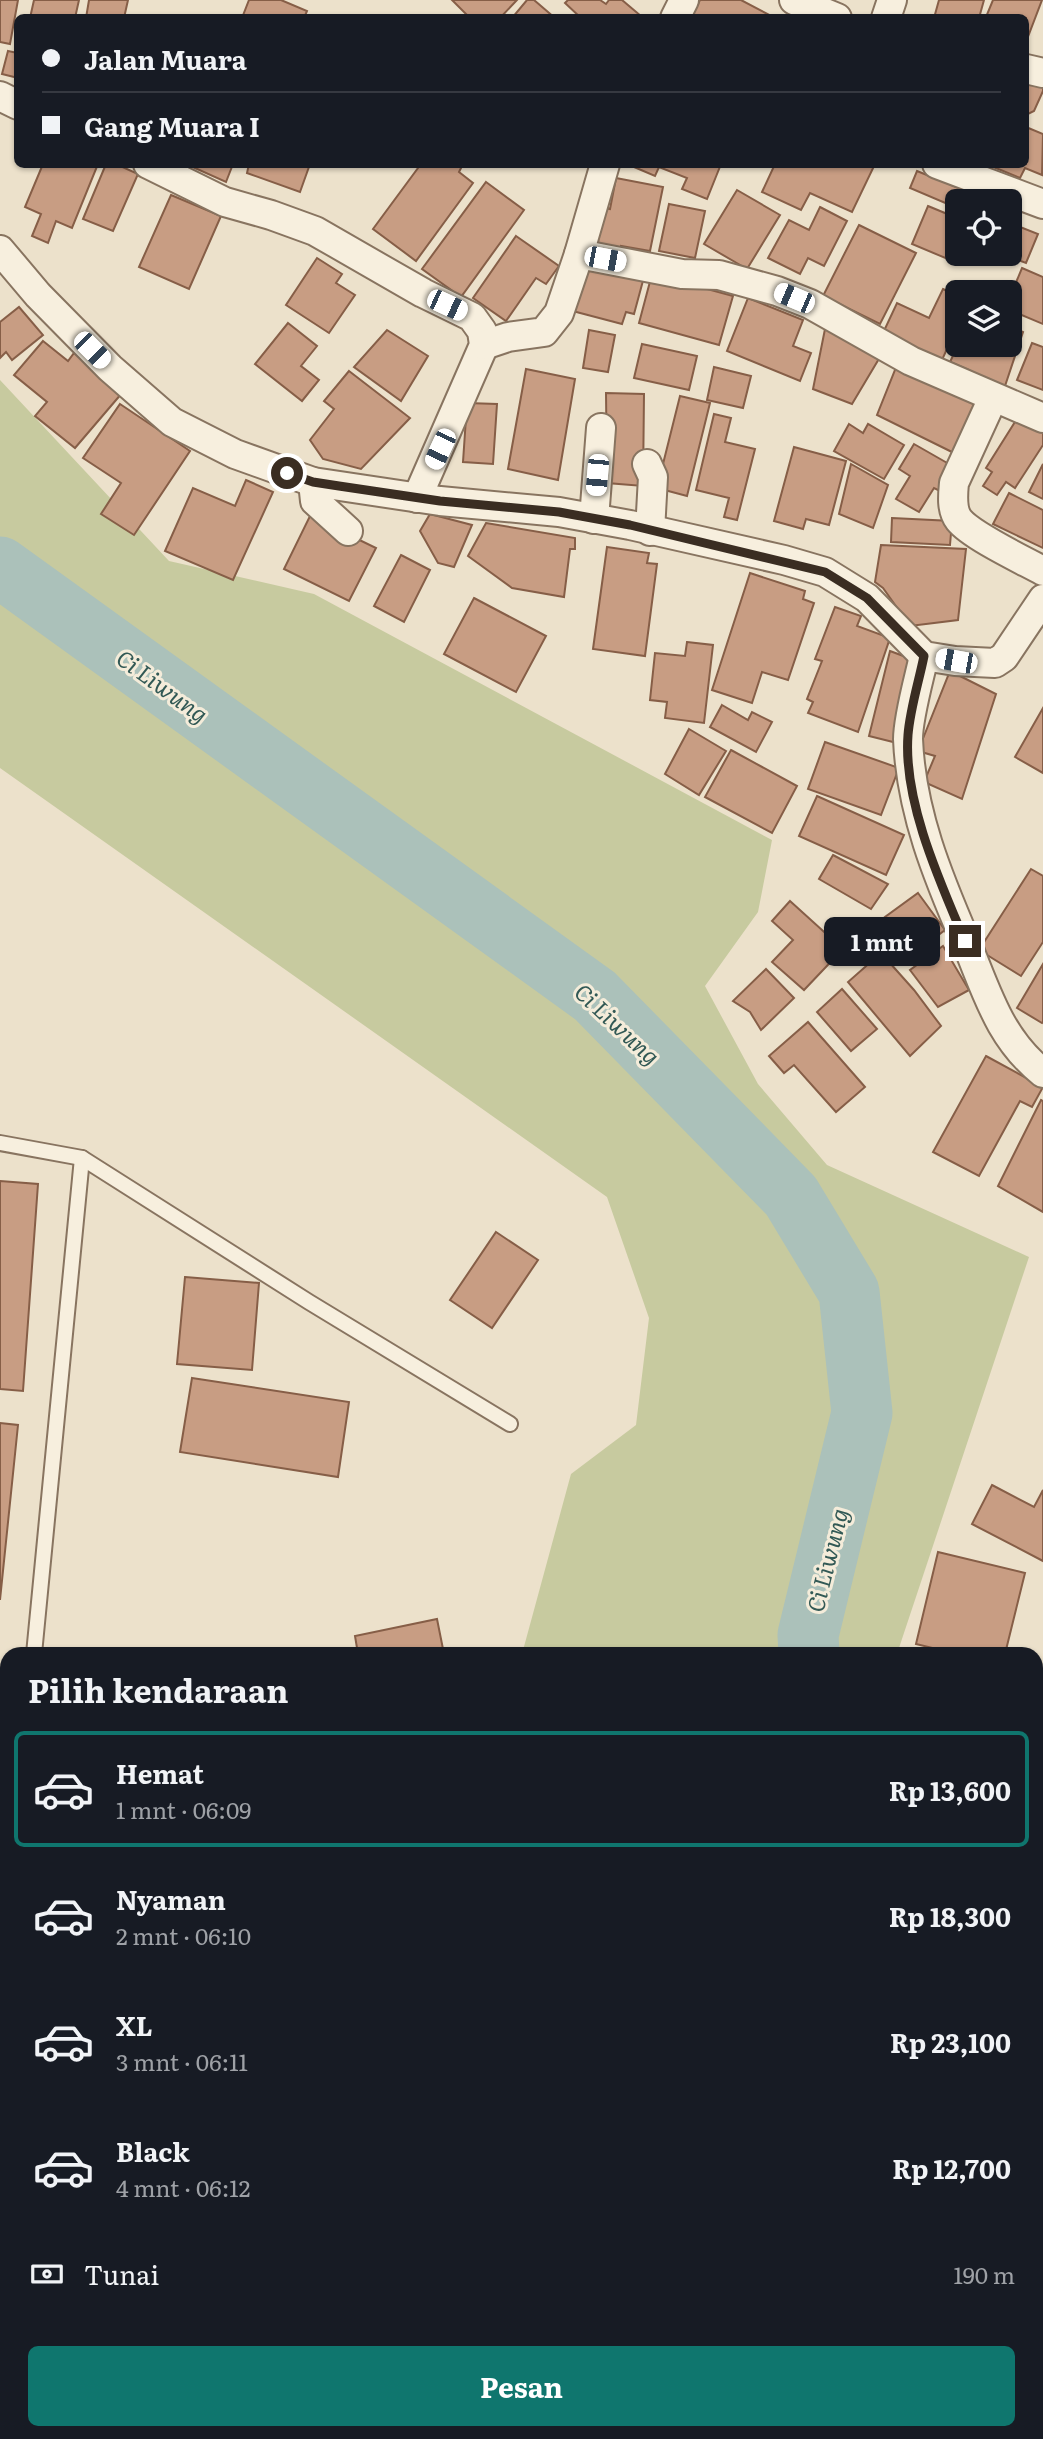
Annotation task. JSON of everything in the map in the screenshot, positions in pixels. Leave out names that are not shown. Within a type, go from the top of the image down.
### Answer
[{"type":"street","points":[[794,0],[827,14]]},
{"type":"street","points":[[156,168],[225,202],[316,231],[423,293],[472,317],[482,331],[484,345],[417,498]]},
{"type":"street","points":[[484,345],[508,337],[544,332],[559,313],[605,168]]},
{"type":"street","points":[[948,168],[1043,204]]},
{"type":"street","points":[[0,250],[38,295],[110,368],[172,422],[234,454],[313,482],[417,498],[559,512],[784,560],[825,572],[867,598],[924,656],[995,663],[1004,657],[1043,599]]},
{"type":"street","points":[[579,254],[682,274],[719,275],[778,291],[810,304],[911,361],[1043,418]]},
{"type":"street","points":[[993,398],[954,483],[956,514],[959,521],[989,541],[1043,571]]},
{"type":"street","points":[[594,519],[601,428]]},
{"type":"street","points":[[648,464],[653,477],[650,531]]},
{"type":"street","points":[[313,482],[316,501],[348,531]]},
{"type":"street","points":[[924,656],[908,736],[912,789],[941,883],[987,996],[1009,1037],[1024,1057],[1040,1064]]},
{"type":"lane","points":[[0,1143],[82,1158],[309,1302],[510,1424]]},
{"type":"lane","points":[[35,1647],[82,1158]]},
{"type":"green space","points":[[0,380],[169,561],[314,594],[772,840],[758,912],[705,986],[758,1084],[827,1165],[1029,1257],[899,1647],[524,1647],[571,1474],[636,1425],[649,1318],[607,1197],[0,768]]},
{"type":"building","points":[[0,0],[18,0],[10,44],[0,42]]},
{"type":"building","points":[[34,0],[79,0],[76,14],[31,14]]},
{"type":"building","points":[[89,0],[128,0],[125,14],[87,14]]},
{"type":"building","points":[[249,0],[281,0],[307,11],[306,14],[244,14]]},
{"type":"building","points":[[452,0],[517,0],[504,14],[466,14]]},
{"type":"building","points":[[527,0],[534,0],[550,14],[515,14]]},
{"type":"building","points":[[568,0],[600,0],[606,4],[609,0],[622,0],[639,14],[577,14],[565,3]]},
{"type":"building","points":[[700,0],[741,0],[767,14],[693,14]]},
{"type":"building","points":[[939,0],[984,0],[980,14],[935,14]]},
{"type":"building","points":[[993,0],[1042,0],[1029,34],[1029,14],[987,14]]},
{"type":"building","points":[[8,51],[14,52],[14,77],[2,74]]},
{"type":"building","points":[[1029,75],[1043,78],[1043,91],[1034,111],[1029,114]]},
{"type":"building","points":[[1029,128],[1043,134],[1042,175],[1025,168],[1029,168]]},
{"type":"building","points":[[41,168],[96,168],[72,228],[56,221],[48,243],[32,236],[41,214],[25,207]]},
{"type":"building","points":[[104,168],[125,168],[138,174],[113,231],[83,219]]},
{"type":"building","points":[[195,168],[231,168],[226,182]]},
{"type":"building","points":[[248,168],[309,168],[300,192],[247,173]]},
{"type":"building","points":[[418,168],[461,168],[459,172],[473,183],[416,261],[373,229]]},
{"type":"building","points":[[636,168],[659,168],[655,176]]},
{"type":"building","points":[[662,168],[719,168],[707,199],[682,189],[687,178]]},
{"type":"building","points":[[773,168],[873,168],[852,212],[810,193],[801,210],[762,192]]},
{"type":"building","points":[[996,168],[1025,168],[1020,178]]},
{"type":"building","points":[[917,171],[961,189],[945,189],[945,203],[910,188]]},
{"type":"building","points":[[616,178],[663,187],[650,251],[621,246],[620,254],[589,248],[597,207],[610,209]]},
{"type":"building","points":[[486,182],[524,210],[461,297],[422,269]]},
{"type":"building","points":[[737,190],[780,215],[747,269],[704,244]]},
{"type":"building","points":[[171,195],[221,216],[189,289],[139,267]]},
{"type":"building","points":[[669,204],[705,211],[695,258],[659,251]]},
{"type":"building","points":[[928,206],[945,213],[945,258],[912,244]]},
{"type":"building","points":[[820,207],[847,221],[824,266],[808,258],[800,274],[768,258],[789,220],[809,230]]},
{"type":"building","points":[[859,225],[916,253],[880,324],[823,296]]},
{"type":"building","points":[[1022,228],[1038,234],[1026,263],[1022,262]]},
{"type":"building","points":[[516,236],[559,266],[546,284],[536,278],[506,321],[473,298]]},
{"type":"building","points":[[317,258],[342,274],[336,283],[355,295],[329,333],[286,305]]},
{"type":"building","points":[[578,260],[644,277],[634,314],[626,312],[622,324],[565,309]]},
{"type":"building","points":[[1022,268],[1043,277],[1043,324],[1022,315],[1022,280],[1017,280]]},
{"type":"building","points":[[652,274],[733,296],[719,345],[639,323]]},
{"type":"building","points":[[943,289],[945,290],[945,353],[942,360],[883,333],[897,303],[929,318]]},
{"type":"building","points":[[748,298],[803,320],[793,346],[811,353],[800,381],[727,351]]},
{"type":"building","points":[[19,307],[43,335],[12,360],[6,352],[0,358],[0,322]]},
{"type":"building","points":[[288,323],[317,346],[301,366],[319,380],[302,401],[255,364]]},
{"type":"building","points":[[825,329],[842,333],[880,357],[852,404],[813,389]]},
{"type":"building","points":[[387,330],[428,356],[401,401],[354,367]]},
{"type":"building","points":[[589,330],[615,335],[608,372],[583,368]]},
{"type":"building","points":[[43,341],[68,361],[74,353],[122,393],[75,448],[35,416],[47,402],[14,375]]},
{"type":"building","points":[[1032,343],[1043,347],[1043,390],[1017,380]]},
{"type":"building","points":[[642,344],[697,356],[689,390],[634,378]]},
{"type":"building","points":[[952,357],[1015,357],[1004,389],[967,374],[969,370],[950,362]]},
{"type":"building","points":[[897,365],[978,405],[958,455],[877,415]]},
{"type":"building","points":[[714,367],[751,376],[743,408],[707,400]]},
{"type":"building","points":[[526,369],[575,379],[558,480],[508,469]]},
{"type":"building","points":[[349,371],[410,418],[361,469],[323,459],[310,440],[334,409],[324,401]]},
{"type":"building","points":[[606,393],[644,394],[643,486],[607,483]]},
{"type":"building","points":[[680,396],[710,403],[687,496],[657,488]]},
{"type":"building","points":[[467,403],[497,404],[493,464],[463,462]]},
{"type":"building","points":[[120,404],[190,451],[134,535],[101,514],[121,483],[83,458]]},
{"type":"building","points":[[714,414],[731,418],[725,442],[755,449],[737,520],[724,517],[729,498],[696,490]]},
{"type":"building","points":[[1020,414],[1043,429],[1043,445],[1015,488],[1006,482],[997,495],[983,486],[992,472],[986,468]]},
{"type":"building","points":[[849,424],[863,433],[868,424],[904,445],[884,479],[834,451]]},
{"type":"building","points":[[914,444],[956,468],[942,492],[934,488],[919,512],[896,499],[910,476],[899,469]]},
{"type":"building","points":[[794,447],[846,461],[829,525],[806,519],[803,529],[774,521]]},
{"type":"building","points":[[851,464],[888,485],[873,528],[839,514]]},
{"type":"building","points":[[1043,464],[1043,499],[1029,492]]},
{"type":"building","points":[[246,480],[273,492],[233,580],[165,551],[193,488],[235,506]]},
{"type":"building","points":[[1009,493],[1043,510],[1043,548],[993,524]]},
{"type":"building","points":[[430,514],[472,525],[454,567],[438,563],[420,531]]},
{"type":"building","points":[[310,516],[376,548],[349,601],[284,569]]},
{"type":"building","points":[[892,518],[952,521],[950,545],[891,542]]},
{"type":"building","points":[[486,523],[575,538],[575,549],[570,549],[564,597],[512,588],[468,556]]},
{"type":"building","points":[[881,545],[966,549],[958,620],[910,626],[883,588],[875,582]]},
{"type":"building","points":[[607,547],[649,553],[647,563],[657,564],[645,656],[593,649]]},
{"type":"building","points":[[401,555],[430,570],[404,622],[374,606]]},
{"type":"building","points":[[750,573],[805,591],[803,599],[814,603],[788,680],[762,672],[752,703],[712,690]]},
{"type":"building","points":[[474,598],[546,636],[516,692],[444,654]]},
{"type":"building","points":[[835,607],[861,616],[857,626],[890,638],[858,732],[808,713],[813,702],[807,699],[822,661],[815,659]]},
{"type":"building","points":[[687,642],[713,645],[704,723],[665,718],[667,702],[650,700],[655,653],[685,656]]},
{"type":"building","points":[[890,651],[914,660],[897,743],[869,736]]},
{"type":"building","points":[[950,671],[996,694],[962,799],[924,782],[935,756],[918,751]]},
{"type":"building","points":[[722,705],[748,720],[752,712],[772,722],[756,752],[710,727]]},
{"type":"building","points":[[1043,708],[1043,773],[1015,757]]},
{"type":"building","points":[[689,729],[726,751],[699,795],[665,774]]},
{"type":"building","points":[[825,742],[899,768],[881,815],[808,789]]},
{"type":"building","points":[[731,750],[797,786],[772,833],[705,797]]},
{"type":"building","points":[[817,796],[904,835],[886,875],[799,836]]},
{"type":"building","points":[[833,855],[888,884],[871,909],[819,879]]},
{"type":"building","points":[[1031,869],[1043,876],[1043,942],[1021,976],[979,950]]},
{"type":"building","points":[[918,893],[945,930],[913,954],[885,917]]},
{"type":"building","points":[[790,901],[843,949],[804,990],[772,962],[793,940],[772,921]]},
{"type":"building","points":[[943,946],[969,990],[938,1007],[910,970]]},
{"type":"building","points":[[881,953],[941,1026],[910,1056],[848,982]]},
{"type":"building","points":[[1043,964],[1043,1022],[1042,1023],[1017,1008]]},
{"type":"building","points":[[766,969],[794,998],[761,1030],[750,1012],[733,1001]]},
{"type":"building","points":[[842,989],[877,1029],[851,1051],[817,1012]]},
{"type":"building","points":[[808,1022],[865,1087],[836,1112],[794,1065],[784,1073],[769,1056]]},
{"type":"building","points":[[986,1056],[1043,1087],[1032,1107],[1020,1101],[979,1176],[933,1152]]},
{"type":"building","points":[[1041,1100],[1043,1101],[1043,1212],[998,1186]]},
{"type":"building","points":[[0,1181],[38,1184],[23,1391],[0,1389]]},
{"type":"building","points":[[496,1232],[538,1260],[492,1328],[450,1300]]},
{"type":"building","points":[[185,1277],[259,1283],[252,1370],[177,1364]]},
{"type":"building","points":[[192,1378],[349,1402],[338,1477],[180,1452]]},
{"type":"building","points":[[0,1423],[18,1425],[0,1600]]},
{"type":"building","points":[[992,1485],[1034,1507],[1043,1490],[1043,1561],[972,1524]]},
{"type":"building","points":[[938,1552],[1025,1573],[1007,1647],[928,1647],[916,1644]]},
{"type":"building","points":[[437,1619],[443,1647],[357,1647],[355,1636]]},
{"type":"waterway","name":"Ci Liwung","points":[[0,567],[595,996],[791,1196],[849,1292],[862,1413],[808,1635],[809,1647]]},
{"type":"route","points":[[287,473],[313,482],[339,486],[440,501],[559,512],[630,525],[825,572],[867,598],[924,656],[908,736],[912,789],[941,883],[965,941]]}]
